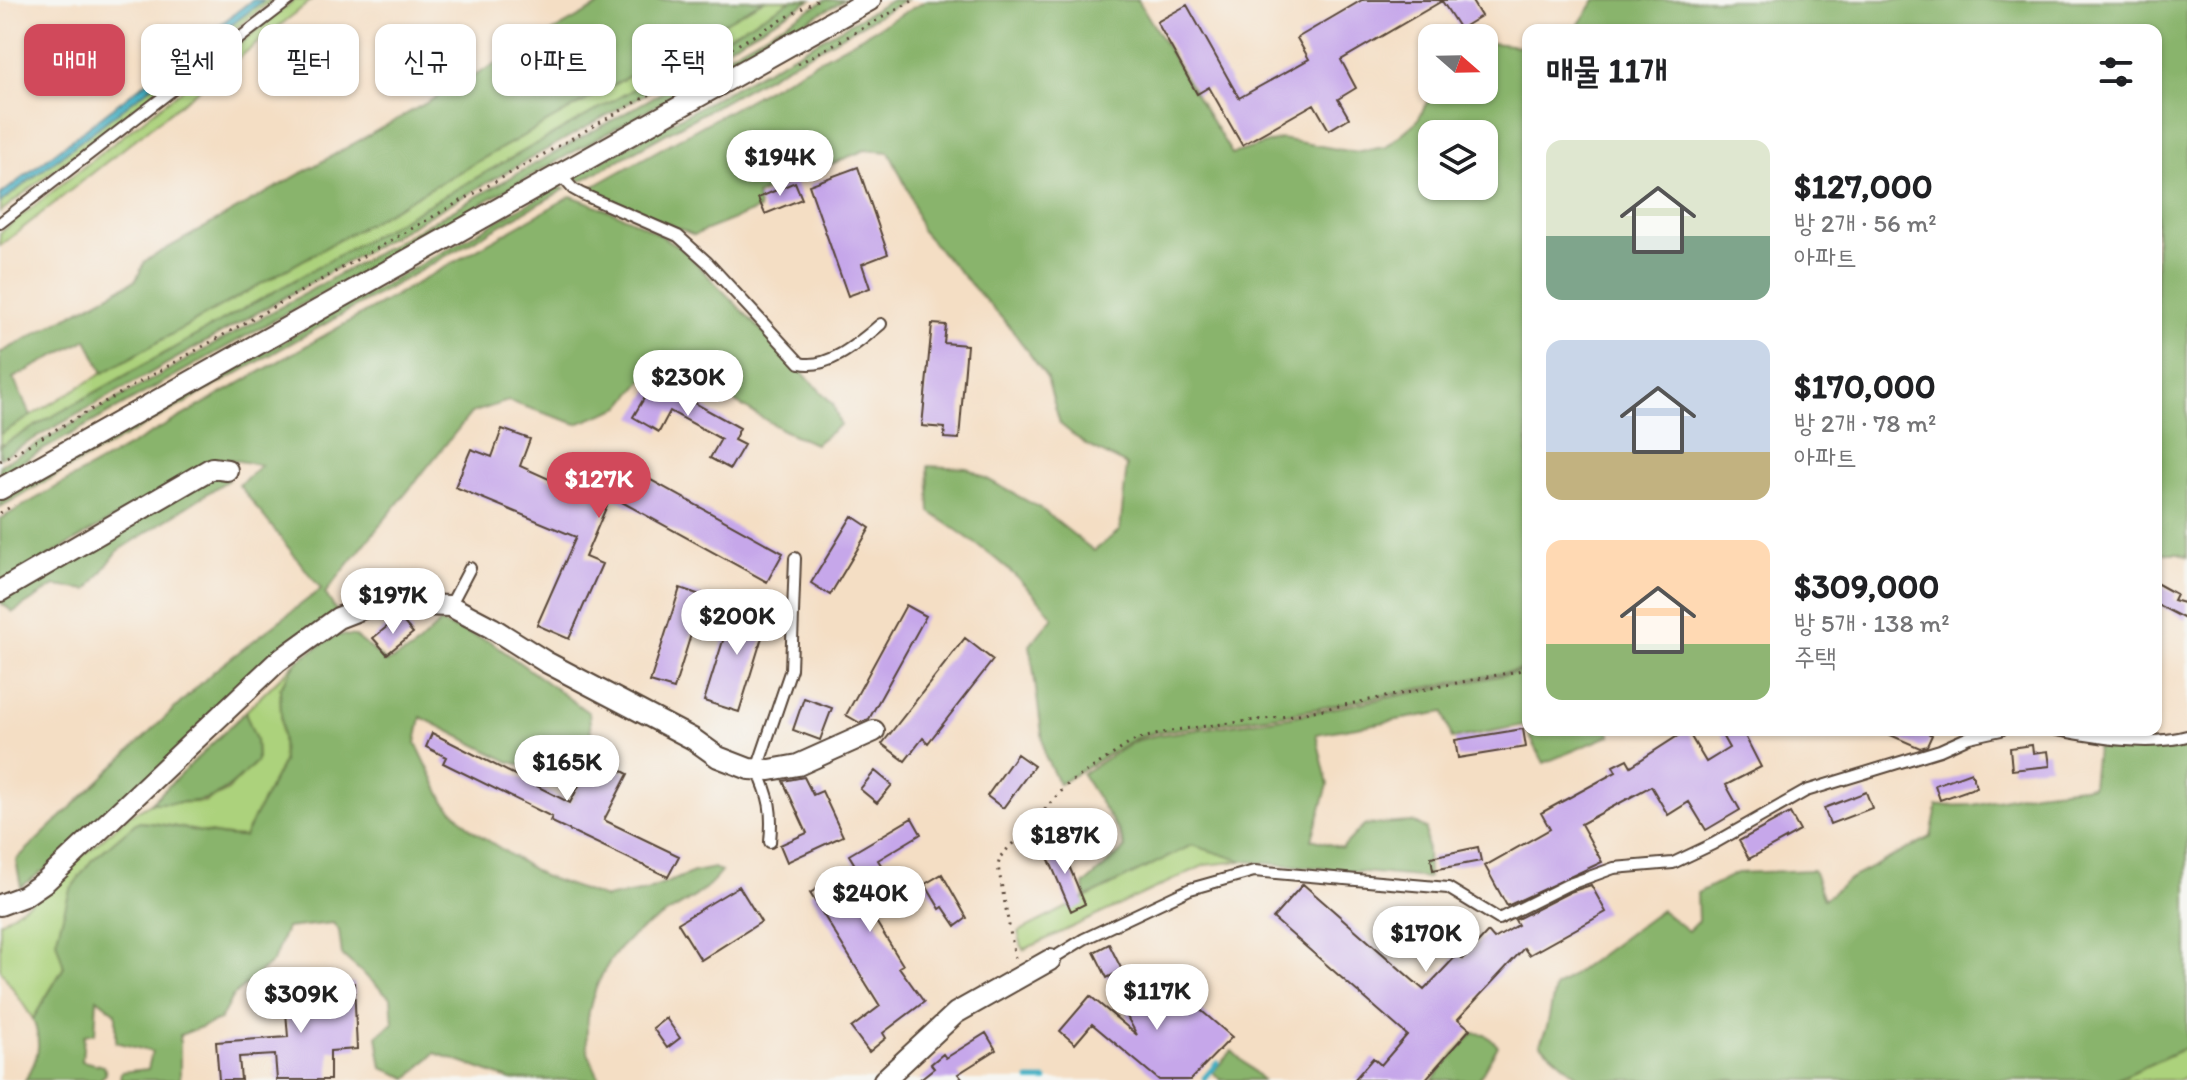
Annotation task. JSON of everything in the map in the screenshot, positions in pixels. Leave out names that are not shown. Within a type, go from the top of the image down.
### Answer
[{"type":"street","points":[[0,489],[870,0]]},
{"type":"street","points":[[0,591],[212,468],[227,470]]},
{"type":"street","points":[[0,905],[24,896],[46,881],[277,662],[338,618],[366,607],[392,604],[450,606],[546,662],[693,739],[718,757],[749,769],[798,765],[874,731]]},
{"type":"street","points":[[884,1080],[956,1013],[1050,960]]},
{"type":"lane","points":[[0,223],[289,0]]},
{"type":"lane","points":[[559,173],[573,189],[678,236],[707,262],[800,363],[818,364],[839,354],[881,324]]},
{"type":"lane","points":[[770,842],[772,818],[769,794],[757,769],[791,669],[795,558]]},
{"type":"lane","points":[[450,606],[470,568]]},
{"type":"lane","points":[[1050,960],[1084,939],[1190,889],[1254,871],[1448,888],[1499,919],[1567,885],[1614,868],[1673,863],[1806,791],[1940,750],[1974,736]]},
{"type":"lane","points":[[2090,736],[2107,739],[2179,739],[2187,736]]},
{"type":"path","points":[[0,461],[817,0]]},
{"type":"path","points":[[1019,978],[1005,911],[998,866],[1000,857],[1069,783],[1114,751],[1157,733],[1288,716],[1522,669]]},
{"type":"green space","points":[[264,0],[272,0],[241,24],[233,24]]},
{"type":"green space","points":[[295,0],[312,0],[282,24],[265,24]]},
{"type":"green space","points":[[609,0],[764,0],[721,24],[632,24],[632,74],[616,84],[616,24],[566,24]]},
{"type":"green space","points":[[764,0],[792,0],[733,33],[733,24],[721,24]]},
{"type":"green space","points":[[792,0],[811,0],[733,44],[733,33]]},
{"type":"green space","points":[[826,0],[844,0],[733,62],[733,52]]},
{"type":"green space","points":[[892,0],[906,0],[581,181],[575,176],[719,96],[733,96],[733,88]]},
{"type":"green space","points":[[927,0],[1138,0],[1232,154],[1281,139],[1354,152],[1386,147],[1417,121],[1426,104],[1498,104],[1498,44],[1522,46],[1522,668],[1288,714],[1156,732],[1134,739],[1059,784],[1045,756],[1030,645],[1053,617],[1011,572],[930,512],[928,466],[967,468],[1040,508],[1094,551],[1120,530],[1127,465],[1086,445],[1060,424],[1047,378],[1009,326],[921,230],[909,192],[889,152],[865,150],[757,195],[759,209],[694,235],[587,190]]},
{"type":"green space","points":[[1595,0],[2187,0],[2187,557],[2179,553],[2162,553],[2162,24],[1579,24]]},
{"type":"green space","points":[[258,29],[258,43],[242,55],[242,42]]},
{"type":"green space","points":[[492,66],[492,96],[594,96],[103,373],[87,339],[13,378],[31,416],[0,434],[0,353],[136,280],[145,261],[438,96],[476,96],[476,75]]},
{"type":"green space","points":[[632,74],[632,90],[0,446],[0,434],[103,373],[594,96],[616,96],[616,84]]},
{"type":"green space","points":[[632,90],[632,96],[641,96],[0,458],[0,446]]},
{"type":"green space","points":[[141,95],[149,96],[0,212],[0,203]]},
{"type":"green space","points":[[173,96],[190,96],[0,246],[0,233]]},
{"type":"green space","points":[[655,96],[673,96],[0,474],[0,465]]},
{"type":"green space","points":[[558,187],[565,189],[0,507],[0,501]]},
{"type":"green space","points":[[571,196],[644,226],[685,252],[833,404],[840,425],[815,444],[783,430],[661,358],[621,407],[577,424],[508,401],[471,413],[325,593],[337,612],[21,887],[16,860],[214,671],[321,589],[239,485],[261,465],[228,459],[211,461],[0,585],[0,519]]},
{"type":"green space","points":[[215,475],[228,480],[118,551],[88,590],[55,586],[13,612],[0,602],[114,531]]},
{"type":"green space","points":[[440,623],[491,642],[589,713],[591,734],[574,753],[542,770],[510,762],[421,717],[416,743],[444,801],[472,830],[543,876],[605,898],[646,891],[694,872],[714,868],[721,872],[689,900],[630,938],[603,973],[588,1015],[587,1030],[588,1054],[600,1080],[511,1080],[435,1053],[408,1078],[382,1068],[377,1036],[393,1023],[391,998],[342,955],[339,931],[333,923],[286,928],[273,961],[232,997],[220,1020],[180,1035],[180,1080],[120,1080],[121,1072],[148,1069],[152,1052],[116,1042],[116,1013],[97,998],[95,1033],[84,1035],[82,1061],[104,1066],[106,1074],[99,1080],[25,1080],[38,1051],[33,1019],[64,967],[56,941],[70,890],[91,861],[137,822],[244,837],[283,762],[280,688],[298,660],[337,635],[355,636],[387,662],[412,650]]},
{"type":"green space","points":[[298,660],[280,688],[283,762],[244,837],[137,822],[120,838],[57,940],[64,967],[33,1019],[0,969],[0,922],[32,901],[128,816],[151,803],[204,802],[227,791],[257,761],[256,740],[245,712]]},
{"type":"green space","points":[[1522,671],[1522,725],[1452,739],[1444,712],[1316,734],[1328,785],[1312,839],[1342,848],[1364,825],[1413,822],[1426,829],[1428,878],[1243,861],[1192,845],[1085,898],[1084,885],[1125,848],[1119,832],[1082,774],[1135,741],[1157,735],[1289,717]]},
{"type":"green space","points":[[245,712],[256,740],[257,761],[230,786],[210,798],[151,803]]},
{"type":"green space","points":[[1530,736],[1609,736],[1544,763]]},
{"type":"green space","points":[[2096,748],[2187,749],[2187,1047],[2116,1080],[1582,1080],[1540,1044],[1555,988],[1661,910],[1688,931],[1698,921],[1697,893],[1737,873],[1813,870],[1824,899],[1851,878],[1931,837],[1937,806],[1973,805],[2035,792],[2092,786]]},
{"type":"green space","points":[[1192,844],[1243,861],[1205,865],[1023,950],[1018,932]]},
{"type":"green space","points":[[1473,1033],[1485,1034],[1498,1046],[1478,1080],[1432,1080]]},
{"type":"green space","points":[[2187,1047],[2187,1076],[2178,1080],[2116,1080]]},
{"type":"green space","points":[[1232,1051],[1263,1080],[1221,1080],[1212,1072]]},
{"type":"water","points":[[252,0],[264,0],[233,24],[221,24]]},
{"type":"water","points":[[141,86],[141,95],[0,203],[0,195]]},
{"type":"building","points":[[1362,0],[1471,0],[1481,16],[1468,24],[1457,24],[1442,1],[1341,60],[1356,88],[1338,99],[1349,118],[1329,130],[1314,104],[1242,145],[1209,87],[1197,94],[1157,22],[1187,5],[1239,98],[1309,59],[1297,38]]},
{"type":"building","points":[[858,167],[888,254],[862,264],[870,288],[848,296],[809,185]]},
{"type":"building","points":[[795,182],[802,199],[765,214],[758,198]]},
{"type":"building","points":[[932,324],[946,325],[944,343],[967,345],[959,439],[944,438],[945,428],[922,426]]},
{"type":"building","points":[[659,373],[684,388],[680,395],[740,428],[734,440],[744,445],[730,469],[710,458],[721,439],[670,411],[659,432],[633,417]]},
{"type":"building","points":[[502,429],[530,439],[520,466],[591,498],[613,459],[783,553],[767,582],[611,496],[585,557],[602,564],[569,639],[537,625],[576,537],[455,487],[471,449],[492,457]]},
{"type":"building","points":[[852,516],[870,528],[830,595],[811,583]]},
{"type":"building","points":[[2162,586],[2176,594],[2173,600],[2187,604],[2187,620],[2162,607]]},
{"type":"building","points":[[680,588],[703,596],[674,689],[650,682]]},
{"type":"building","points":[[749,602],[771,608],[739,712],[704,701],[733,609],[745,612]]},
{"type":"building","points":[[906,605],[926,616],[869,719],[860,723],[846,715]]},
{"type":"building","points":[[399,617],[413,633],[387,654],[373,638]]},
{"type":"building","points":[[965,638],[993,660],[928,743],[923,738],[905,761],[882,744]]},
{"type":"building","points":[[804,698],[832,708],[820,740],[793,730]]},
{"type":"building","points":[[1522,729],[1526,747],[1458,758],[1455,740]]},
{"type":"building","points":[[432,733],[570,803],[594,756],[628,774],[604,820],[679,856],[668,877],[550,821],[552,817],[443,763],[446,757],[426,747]]},
{"type":"building","points":[[1678,736],[1691,736],[1706,762],[1729,748],[1722,736],[1745,736],[1761,767],[1726,785],[1740,810],[1706,830],[1689,802],[1668,815],[1651,786],[1581,824],[1602,862],[1507,906],[1485,866],[1550,829],[1541,813],[1616,772],[1613,766],[1627,759],[1631,766]]},
{"type":"building","points":[[1893,736],[1932,736],[1927,746],[1920,748]]},
{"type":"building","points":[[2032,745],[2033,753],[2048,751],[2050,766],[2012,770],[2010,748]]},
{"type":"building","points":[[1017,754],[1034,766],[1003,808],[987,796]]},
{"type":"building","points":[[875,771],[892,785],[877,803],[860,789]]},
{"type":"building","points":[[1971,772],[1977,787],[1940,800],[1935,785]]},
{"type":"building","points":[[804,777],[813,795],[822,791],[843,836],[787,862],[780,845],[807,833],[783,781]]},
{"type":"building","points":[[1866,792],[1872,808],[1830,824],[1824,808]]},
{"type":"building","points":[[1790,813],[1800,831],[1749,859],[1739,841]]},
{"type":"building","points":[[912,818],[921,834],[878,860],[891,881],[862,899],[903,965],[899,967],[924,1002],[883,1033],[886,1038],[869,1052],[851,1028],[880,1006],[810,893],[855,865],[849,855]]},
{"type":"building","points":[[1059,842],[1085,904],[1071,911],[1044,848]]},
{"type":"building","points":[[1478,847],[1481,861],[1433,870],[1431,857]]},
{"type":"building","points":[[942,874],[967,918],[956,926],[943,907],[940,909],[925,884]]},
{"type":"building","points":[[1303,884],[1424,990],[1458,954],[1463,959],[1488,932],[1494,939],[1518,925],[1515,920],[1570,892],[1591,885],[1606,912],[1529,955],[1524,948],[1458,1019],[1470,1029],[1425,1080],[1354,1080],[1373,1058],[1381,1065],[1407,1035],[1273,918]]},
{"type":"building","points":[[739,886],[761,922],[701,960],[678,923]]},
{"type":"building","points":[[1109,944],[1122,970],[1107,978],[1094,952]]},
{"type":"building","points":[[1161,976],[1232,1037],[1190,1080],[1159,1080],[1092,1024],[1075,1044],[1060,1031],[1090,996],[1137,1035],[1126,1015]]},
{"type":"building","points":[[354,983],[357,1049],[330,1051],[330,1080],[277,1080],[275,1055],[239,1057],[241,1080],[219,1080],[216,1042],[288,1037],[284,987]]},
{"type":"building","points":[[666,1018],[680,1038],[667,1048],[653,1028]]},
{"type":"building","points":[[986,1033],[996,1050],[958,1074],[963,1080],[919,1080],[934,1068],[931,1064],[943,1054],[946,1058]]},
{"type":"waterway","points":[[1204,1078],[1217,1063]]},
{"type":"waterway","points":[[1029,1080],[1046,1080]]}]
